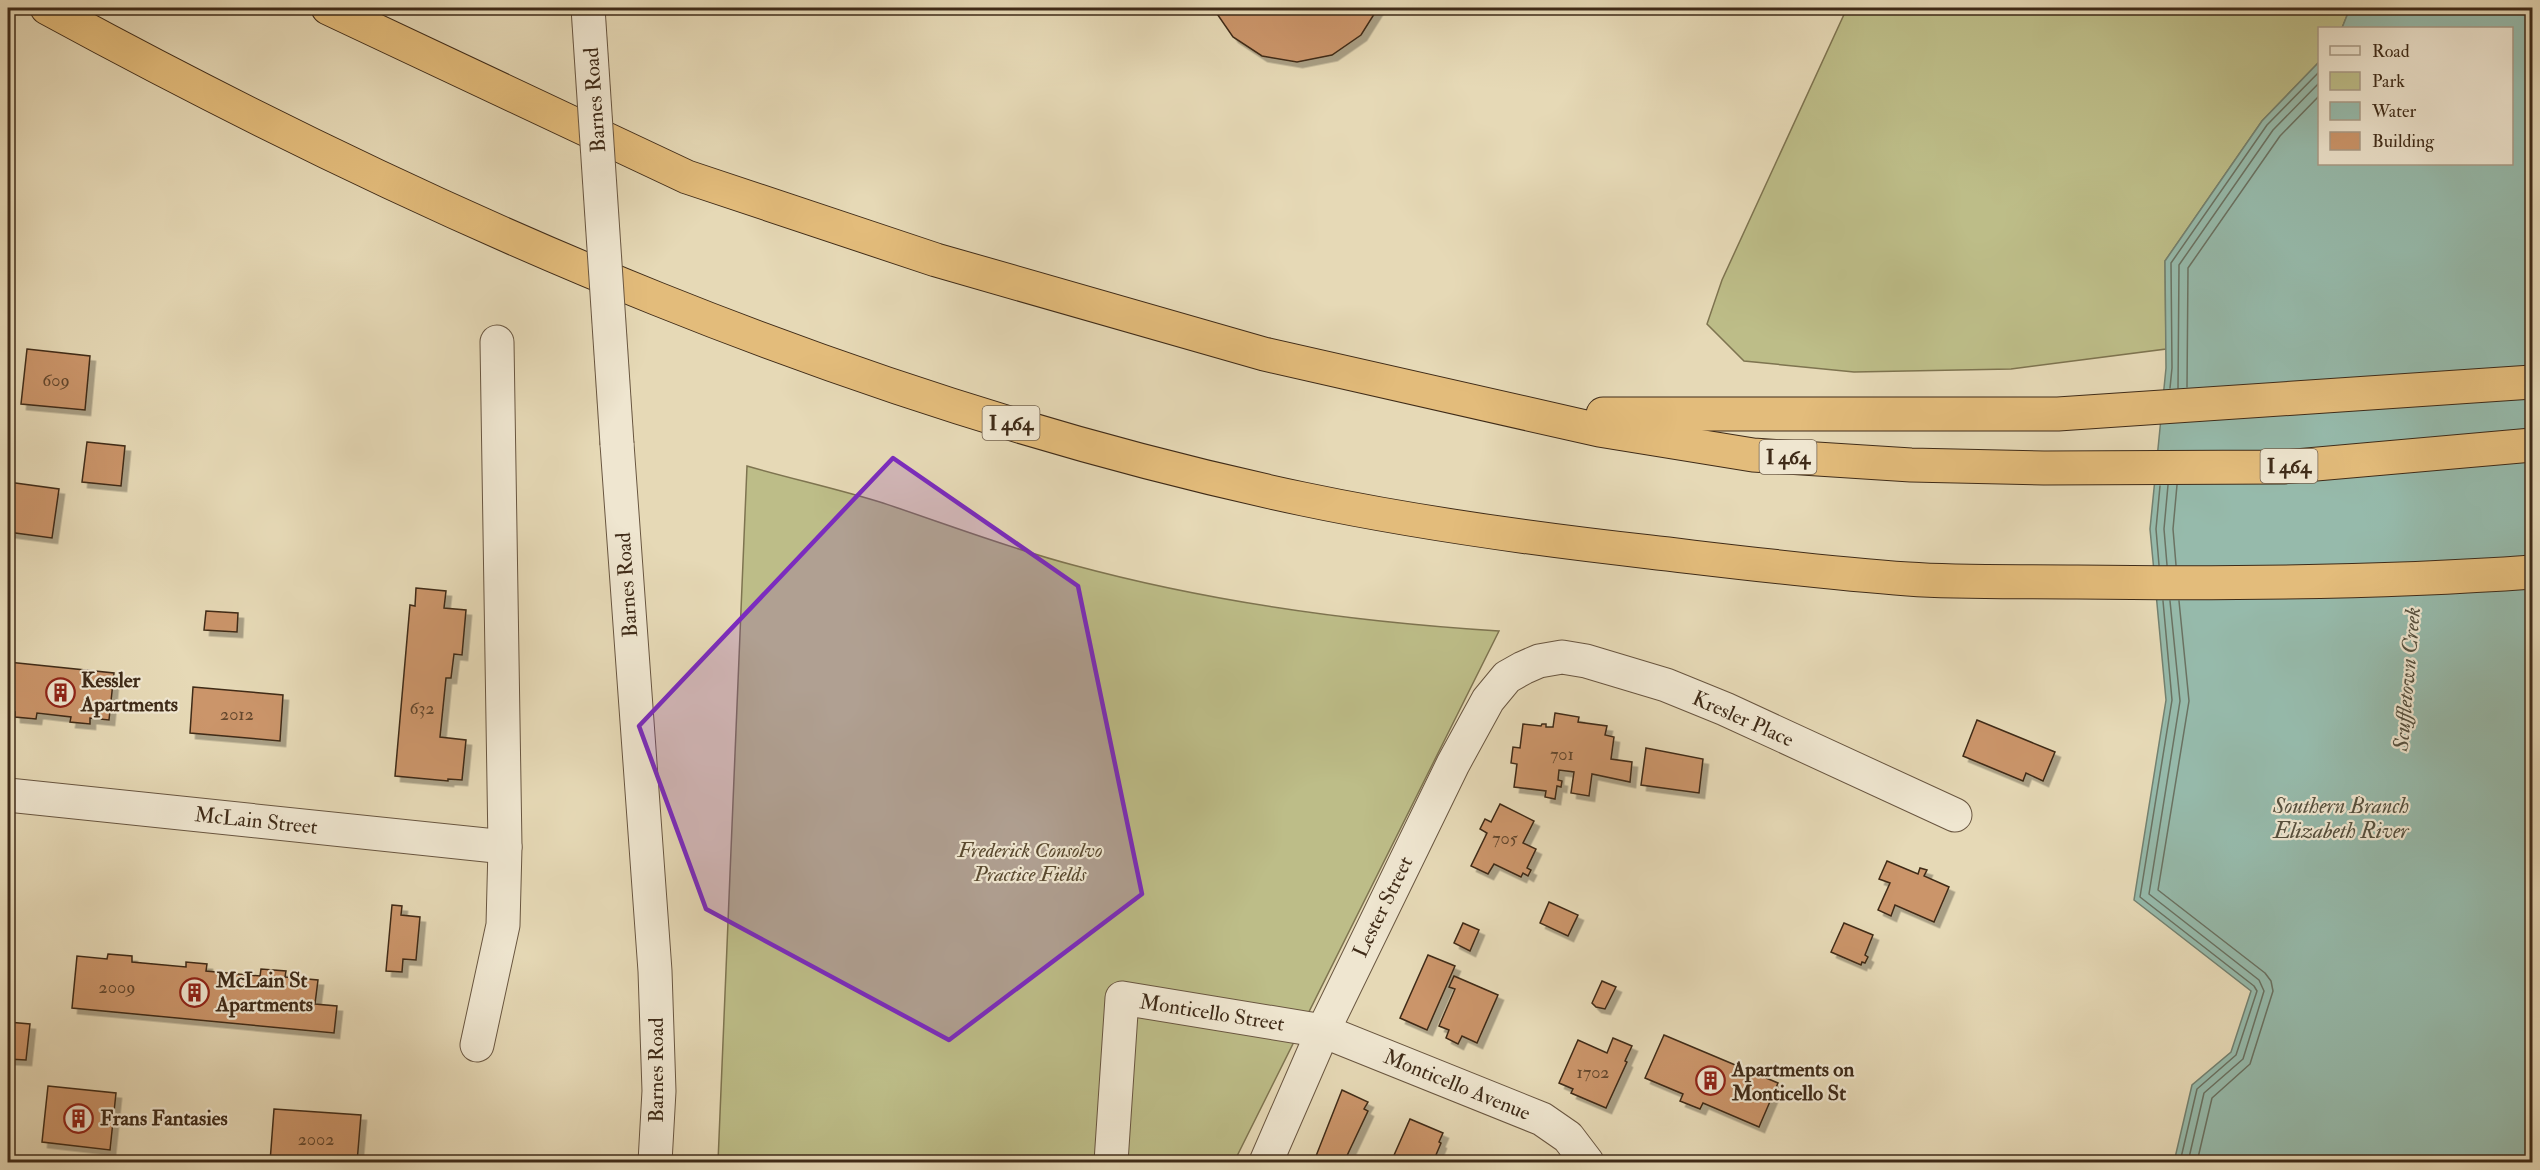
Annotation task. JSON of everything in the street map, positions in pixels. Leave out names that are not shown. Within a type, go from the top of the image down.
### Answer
[{"type":"highway","name":"I 464","points":[[47,8],[178,79],[335,158],[460,216],[680,308],[1001,421],[1138,459],[1302,499],[1529,538],[1840,574],[1918,580],[2245,584],[2532,572]]},
{"type":"highway","name":"I 464","points":[[328,8],[687,177],[936,260],[1234,346],[1599,430],[1753,455],[1911,465],[2044,468],[2283,467],[2532,446]]},
{"type":"highway","points":[[1536,414],[2058,414],[2532,382]]},
{"type":"street","name":"Barnes Road","points":[[588,8],[655,971],[658,1091],[655,1162]]},
{"type":"street","points":[[477,1045],[502,925],[505,847],[497,342]]},
{"type":"street","name":"Kresler Place","points":[[1523,668],[1539,661],[1562,657],[1586,661],[1666,685],[1725,709],[1955,815]]},
{"type":"street","name":"Lester Street","points":[[1266,1162],[1323,1031],[1453,764],[1488,700],[1507,677],[1523,668]]},
{"type":"street","name":"McLain Street","points":[[8,795],[505,847]]},
{"type":"street","name":"Monticello Street","points":[[1111,1162],[1122,998],[1323,1031]]},
{"type":"street","name":"Monticello Avenue","points":[[1323,1031],[1542,1119],[1568,1137],[1584,1158]]},
{"type":"highlighted area","points":[[893,458],[1078,586],[1142,894],[949,1040],[706,909],[639,726]]},
{"type":"green space","points":[[1847,8],[2350,8],[2342,27],[2318,27],[2318,63],[2262,121],[2165,261],[2166,349],[2011,369],[1854,372],[1744,361],[1707,324],[1722,280]]},
{"type":"green space","name":"Frederick Consolvo Practice Fields","points":[[747,466],[883,503],[1049,558],[1178,590],[1338,616],[1499,631],[1234,1162],[718,1162]]},
{"type":"water","name":"Southern Branch Elizabeth River","points":[[2350,8],[2532,8],[2532,1162],[2174,1162],[2192,1085],[2231,1052],[2251,991],[2134,900],[2166,700],[2150,529],[2166,368],[2165,261],[2262,121],[2318,63],[2318,165],[2513,165],[2513,27],[2342,27]]},
{"type":"building","points":[[1213,8],[1378,8],[1361,35],[1332,55],[1297,62],[1262,56],[1233,37]]},
{"type":"building","points":[[27,349],[90,356],[85,410],[21,404]]},
{"type":"building","points":[[87,442],[125,446],[121,486],[82,482]]},
{"type":"building","points":[[8,482],[59,489],[52,538],[8,532]]},
{"type":"building","points":[[416,588],[446,591],[444,608],[466,610],[462,655],[454,654],[451,678],[446,678],[440,737],[466,740],[462,780],[448,779],[448,781],[395,776],[410,605],[415,606]]},
{"type":"building","points":[[206,611],[238,613],[237,632],[204,630]]},
{"type":"building","name":"Kessler Apartments","points":[[8,662],[114,673],[109,720],[90,718],[90,724],[70,722],[71,717],[37,713],[36,719],[15,717],[15,712],[8,711]]},
{"type":"building","points":[[193,687],[283,695],[280,741],[190,733]]},
{"type":"building","points":[[1555,713],[1579,717],[1578,722],[1607,726],[1605,735],[1614,737],[1611,759],[1632,762],[1630,782],[1592,774],[1589,796],[1571,793],[1574,772],[1559,770],[1558,780],[1562,781],[1561,787],[1557,786],[1555,799],[1545,797],[1546,791],[1514,787],[1517,764],[1511,763],[1513,747],[1520,748],[1523,724],[1541,726],[1546,724],[1546,727],[1553,727]]},
{"type":"building","points":[[1977,720],[2055,752],[2043,781],[2026,773],[2023,781],[1963,756]]},
{"type":"building","points":[[1646,748],[1703,759],[1699,793],[1641,785]]},
{"type":"building","points":[[1500,804],[1534,821],[1523,843],[1536,849],[1527,868],[1531,870],[1528,876],[1523,873],[1521,877],[1494,864],[1488,874],[1471,866],[1487,833],[1480,829],[1485,819],[1491,822]]},
{"type":"building","points":[[1887,861],[1918,874],[1920,868],[1927,870],[1924,876],[1949,887],[1934,922],[1895,905],[1891,916],[1878,910],[1890,883],[1879,879]]},
{"type":"building","points":[[1549,902],[1578,915],[1568,936],[1540,923]]},
{"type":"building","points":[[392,905],[402,906],[401,915],[420,917],[416,960],[403,959],[402,972],[386,971]]},
{"type":"building","points":[[1463,923],[1479,930],[1470,951],[1454,943]]},
{"type":"building","points":[[1844,923],[1873,935],[1865,955],[1868,957],[1861,965],[1831,952]]},
{"type":"building","name":"McLain St Apartments","points":[[108,954],[132,956],[132,962],[186,967],[186,962],[207,964],[206,971],[260,976],[261,969],[286,971],[285,977],[318,980],[315,1004],[337,1006],[334,1033],[72,1008],[77,956],[107,959]]},
{"type":"building","points":[[1428,955],[1455,966],[1427,1030],[1400,1018]]},
{"type":"building","points":[[1454,976],[1498,995],[1477,1043],[1462,1036],[1458,1044],[1446,1038],[1449,1030],[1439,1026],[1455,989],[1449,987]]},
{"type":"building","points":[[1602,981],[1616,987],[1605,1009],[1596,1007],[1592,1003]]},
{"type":"building","points":[[8,1022],[30,1024],[26,1060],[8,1059]]},
{"type":"building","name":"Apartments on Monticello St","points":[[1664,1035],[1778,1083],[1759,1127],[1703,1103],[1700,1109],[1680,1101],[1683,1094],[1645,1078]]},
{"type":"building","points":[[1613,1038],[1632,1046],[1606,1108],[1571,1093],[1573,1089],[1559,1083],[1578,1040],[1607,1053]]},
{"type":"building","name":"Frans Fantasies","points":[[48,1086],[116,1093],[110,1150],[42,1142]]},
{"type":"building","points":[[1342,1090],[1368,1102],[1364,1109],[1368,1111],[1344,1162],[1331,1162],[1316,1156]]},
{"type":"building","points":[[274,1109],[361,1115],[357,1162],[270,1162]]},
{"type":"building","points":[[1410,1119],[1443,1133],[1433,1162],[1391,1162]]},
{"type":"place","name":"Kessler Apartments","points":[[60,692]]},
{"type":"place","name":"McLain St Apartments","points":[[195,992]]},
{"type":"place","name":"Apartments on Monticello St","points":[[1711,1081]]},
{"type":"place","name":"Frans Fantasies","points":[[79,1118]]},
{"type":"water label","name":"Scuffletown Creek","points":[[2407,679]]}]
